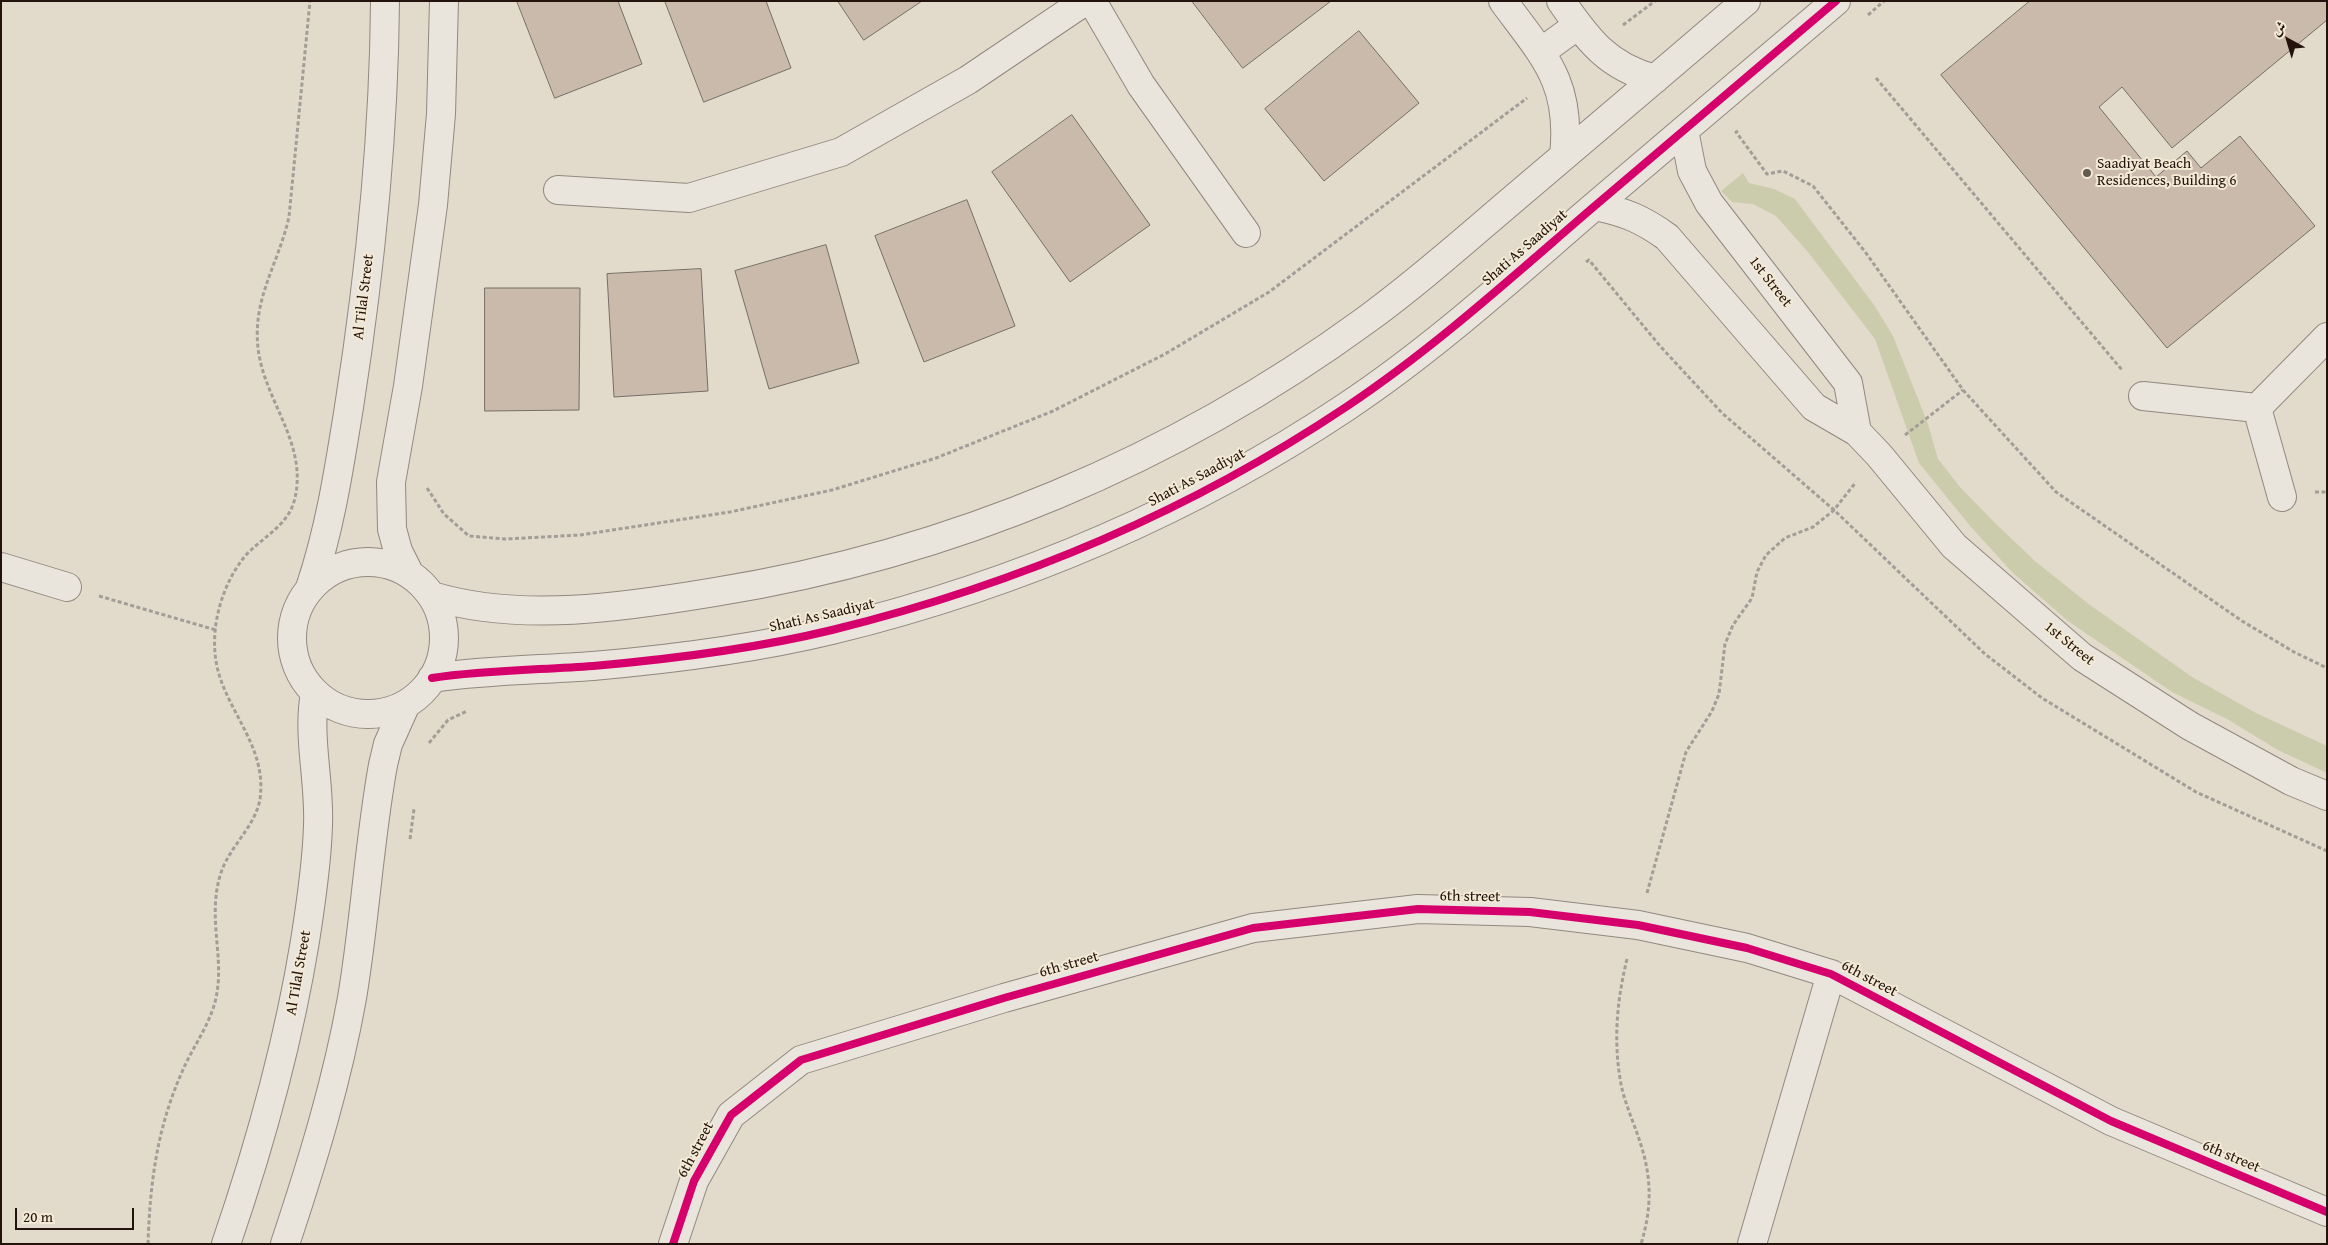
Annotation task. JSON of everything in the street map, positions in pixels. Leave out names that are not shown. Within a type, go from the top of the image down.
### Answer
[{"type":"street","name":"Al Tilal Street","points":[[310,588],[329,525],[366,289],[376,201],[382,113],[384,1]]},
{"type":"street","points":[[408,573],[398,552],[392,529],[390,482],[408,386],[433,205],[441,114],[444,1]]},
{"type":"street","points":[[558,190],[689,198],[841,152],[968,80],[1085,1]]},
{"type":"street","points":[[1092,1],[1142,86],[1246,233]]},
{"type":"street","points":[[1503,1],[1548,64],[1562,94],[1566,115],[1564,156]]},
{"type":"street","points":[[1561,1],[1595,46],[1621,67],[1637,75],[1655,79]]},
{"type":"street","points":[[432,596],[480,608],[505,611],[585,608],[678,598],[772,583],[865,562],[955,534],[1045,501],[1130,463],[1204,424],[1291,372],[1368,319],[1440,261],[1746,1]]},
{"type":"street","name":"Shati As Saadiyat","points":[[432,678],[493,670],[588,666],[667,659],[747,647],[827,631],[906,611],[984,587],[1060,559],[1135,526],[1208,490],[1279,450],[1348,406],[1414,358],[1478,308],[1836,1]]},
{"type":"street","points":[[1548,64],[1578,25]]},
{"type":"street","name":"1st Street","points":[[1684,130],[1692,171],[1708,203],[1848,383],[1858,432]]},
{"type":"street","name":"1st Street","points":[[1595,206],[1622,211],[1643,220],[1667,236],[1814,407],[1858,432],[1954,546],[2082,657],[2190,726],[2291,781],[2327,796]]},
{"type":"street","points":[[2257,408],[2327,337]]},
{"type":"street","points":[[2143,396],[2257,408]]},
{"type":"street","points":[[2257,408],[2282,497]]},
{"type":"street","points":[[368,561],[382,563],[408,573],[422,583],[432,596],[440,612],[444,646],[440,663],[421,693],[406,704],[375,714],[358,714],[343,710],[315,693],[301,675],[292,653],[291,630],[297,608],[310,588],[326,573],[346,564],[368,561]]},
{"type":"street","points":[[1,567],[67,587]]},
{"type":"street","name":"Al Tilal Street","points":[[226,1244],[253,1165],[277,1081],[296,995],[310,909],[318,825],[317,773],[311,725],[315,693]]},
{"type":"street","points":[[285,1244],[311,1166],[334,1083],[351,1000],[365,916],[383,765],[388,744],[406,704]]},
{"type":"street","name":"6th street","points":[[673,1244],[694,1181],[730,1115],[801,1060],[1004,998],[1252,928],[1418,909],[1530,912],[1638,925],[1747,948],[1832,974],[2111,1121],[2327,1212]]},
{"type":"street","points":[[1752,1244],[1832,974]]},
{"type":"path","points":[[148,1244],[150,1198],[160,1132],[183,1069],[207,1026],[215,1000],[219,971],[214,915],[216,891],[222,869],[231,849],[255,818],[260,798],[260,777],[248,732],[221,682],[215,654],[216,630],[221,603],[231,578],[246,556],[285,521],[294,500],[298,479],[297,457],[271,393],[259,355],[258,316],[267,277],[282,243],[288,217],[310,1]]},
{"type":"path","points":[[1595,46],[1655,1]]},
{"type":"path","points":[[1863,20],[1884,1]]},
{"type":"path","points":[[427,480],[427,488],[444,514],[469,536],[506,540],[580,535],[730,512],[832,490],[936,458],[1053,411],[1165,354],[1269,292],[1422,178],[1548,64]]},
{"type":"path","points":[[1876,78],[2143,396]]},
{"type":"path","points":[[1743,126],[1736,132],[1768,174],[1783,171],[1813,186],[1866,253],[1963,390],[2056,492],[2242,621],[2294,652],[2327,668]]},
{"type":"path","points":[[1582,265],[1589,260],[1660,346],[1722,413],[1834,510],[1985,654],[2042,698],[2196,792],[2327,851]]},
{"type":"path","points":[[1641,1244],[1651,1202],[1648,1172],[1641,1143],[1621,1085],[1616,1024],[1618,994],[1686,752],[1712,711],[1719,694],[1724,644],[1733,625],[1752,598],[1757,572],[1766,555],[1785,538],[1813,527],[1834,510],[1879,455],[1963,390]]},
{"type":"path","points":[[67,587],[216,630]]},
{"type":"path","points":[[426,746],[448,720],[474,708]]},
{"type":"path","points":[[409,844],[414,807]]},
{"type":"green space","points":[[1743,173],[1749,183],[1774,189],[1795,199],[1874,305],[1893,336],[1928,424],[1938,459],[1960,487],[1996,524],[2036,562],[2090,605],[2192,677],[2256,713],[2327,746],[2327,773],[2278,750],[2227,719],[2172,692],[2068,621],[2013,573],[1971,527],[1919,463],[1875,339],[1808,252],[1776,216],[1753,204],[1732,202],[1721,191]]},
{"type":"building","points":[[517,1],[618,1],[642,64],[555,98]]},
{"type":"building","points":[[665,1],[766,1],[791,68],[704,102]]},
{"type":"building","points":[[838,1],[922,1],[864,40]]},
{"type":"building","points":[[1192,1],[1331,1],[1243,68]]},
{"type":"building","name":"Saadiyat Beach Residences, Building 6","points":[[2030,1],[2327,1],[2327,20],[2172,148],[2122,87],[2099,107],[2156,177],[2187,151],[2201,168],[2240,136],[2315,226],[2167,348],[1941,75]]},
{"type":"building","points":[[1359,31],[1419,103],[1324,181],[1265,109]]},
{"type":"building","points":[[1072,115],[1150,225],[1070,282],[992,172]]},
{"type":"building","points":[[967,200],[1015,326],[924,362],[875,236]]},
{"type":"building","points":[[826,245],[859,363],[769,389],[735,271]]},
{"type":"building","points":[[701,269],[708,391],[614,397],[607,274]]},
{"type":"building","points":[[485,288],[580,288],[579,410],[485,411]]},
{"type":"cycle path","points":[[432,678],[472,673],[593,666],[653,660],[743,648],[803,637],[900,612],[967,591],[1099,541],[1163,512],[1225,480],[1286,445],[1346,407],[1410,361],[1501,287],[1836,1]]},
{"type":"cycle path","points":[[673,1244],[694,1181],[731,1115],[801,1060],[1004,998],[1253,928],[1418,909],[1530,912],[1638,925],[1747,948],[1831,974],[2111,1121],[2327,1212]]},
{"type":"place","name":"Saadiyat Beach Residences, Building 6","points":[[2087,173]]}]
